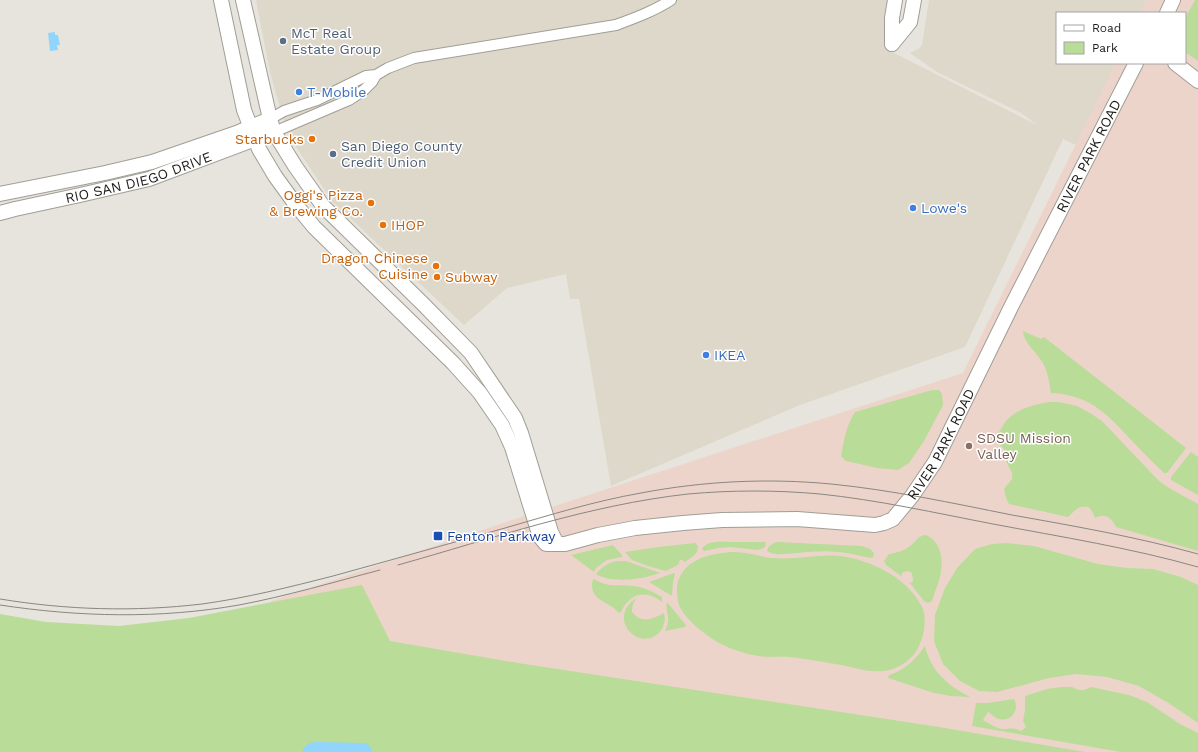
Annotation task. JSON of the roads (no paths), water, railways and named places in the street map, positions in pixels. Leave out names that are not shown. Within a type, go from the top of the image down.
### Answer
[{"type":"street","points":[[221,0],[244,110],[259,149],[275,176],[314,227],[454,363],[480,393],[502,425],[512,447],[540,537],[546,544],[557,544],[551,532],[521,433],[515,418],[471,353],[323,206],[295,166],[272,125],[243,0]]},
{"type":"street","points":[[272,125],[286,111],[317,100],[366,76],[376,75],[388,68],[414,58],[616,25],[660,7],[671,0]]},
{"type":"street","points":[[895,0],[892,18],[892,44],[910,22],[914,0]]},
{"type":"street","points":[[1167,12],[1173,0]]},
{"type":"street","name":"RIVER PARK ROAD","points":[[557,544],[565,544],[598,535],[635,528],[714,520],[797,519],[875,525],[893,519],[912,496],[935,462],[1011,307],[1135,64]]},
{"type":"street","points":[[1176,64],[1198,81]]},
{"type":"street","points":[[272,125],[349,100],[364,90],[372,82],[376,75]]},
{"type":"street","name":"RIO SAN DIEGO DRIVE","points":[[0,213],[149,179],[272,125]]},
{"type":"street","name":"RIO SAN DIEGO DRIVE","points":[[0,194],[152,162],[253,133]]},
{"type":"street","points":[[520,473],[529,484],[538,490]]},
{"type":"water","points":[[55,32],[55,35],[58,35],[60,45],[57,45],[58,50],[50,51],[48,33]]},
{"type":"waterway","points":[[312,752],[363,752]]},
{"type":"tram line","points":[[0,599],[50,606],[101,609],[177,607],[218,602],[268,592],[333,576],[556,513],[624,496],[712,483],[760,481],[831,484],[922,497],[1105,532],[1198,554]]},
{"type":"tram line","points":[[398,565],[578,514],[614,506],[688,494],[754,491],[820,494],[885,503],[1122,548],[1198,567]]},
{"type":"tram line","points":[[0,605],[90,614],[120,615],[179,613],[239,605],[310,589],[380,570]]},
{"type":"place","name":"McT Real Estate Group","points":[[283,41]]},
{"type":"place","name":"T-Mobile","points":[[299,92]]},
{"type":"place","name":"Starbucks","points":[[312,139]]},
{"type":"place","name":"San Diego County Credit Union","points":[[333,154]]},
{"type":"place","name":"Oggi's Pizza & Brewing Co.","points":[[371,203]]},
{"type":"place","name":"Lowe's","points":[[913,208]]},
{"type":"place","name":"IHOP","points":[[383,225]]},
{"type":"place","name":"Dragon Chinese Cuisine","points":[[436,266]]},
{"type":"place","name":"Subway","points":[[437,277]]},
{"type":"place","name":"IKEA","points":[[706,355]]},
{"type":"place","name":"SDSU Mission Valley","points":[[969,446]]},
{"type":"place","name":"Fenton Parkway","points":[[438,536]]}]
